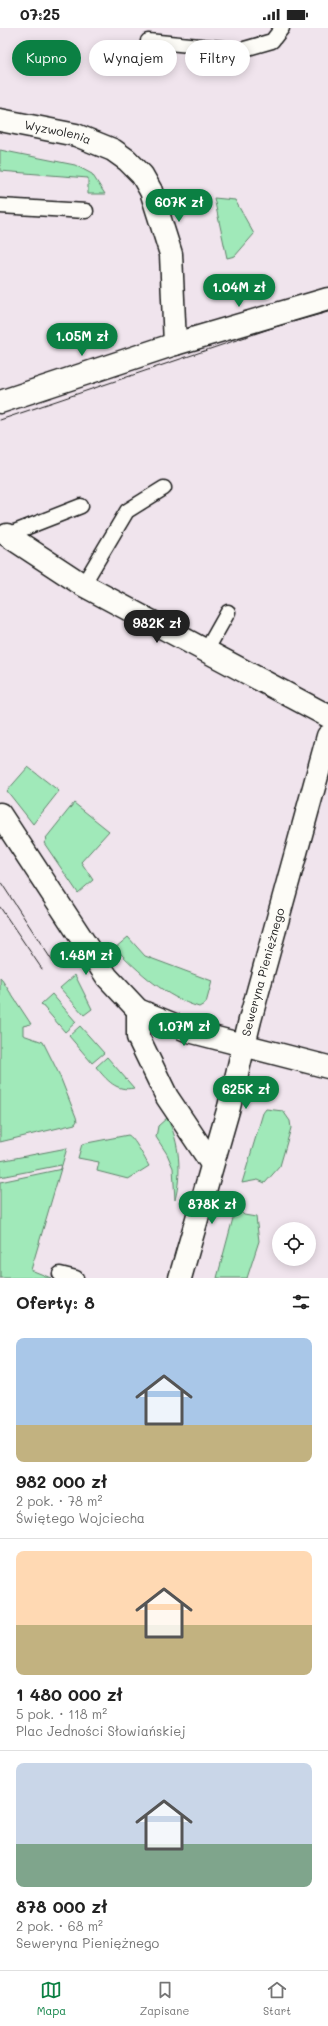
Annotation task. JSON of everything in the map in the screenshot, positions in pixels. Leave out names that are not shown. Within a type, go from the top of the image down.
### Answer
[{"type":"street","name":"Wyzwolenia","points":[[0,120],[76,135],[113,150],[127,160],[142,176],[151,191],[171,254],[175,344]]},
{"type":"street","points":[[0,402],[175,344],[328,299]]},
{"type":"street","points":[[7,535],[83,585],[328,716]]},
{"type":"street","name":"Seweryna Pieniężnego","points":[[180,1278],[229,1107],[244,1046],[328,736]]},
{"type":"street","points":[[0,814],[107,977],[138,1010],[189,1031],[328,1067]]},
{"type":"street","points":[[138,1010],[138,1037],[167,1097],[212,1164]]},
{"type":"lane","points":[[177,44],[241,50],[272,41],[282,28]]},
{"type":"lane","points":[[0,206],[86,211]]},
{"type":"lane","points":[[83,585],[127,511],[164,488]]},
{"type":"lane","points":[[7,535],[81,506]]},
{"type":"lane","points":[[206,651],[228,612]]},
{"type":"lane","points":[[60,1274],[76,1278]]},
{"type":"green space","points":[[0,150],[75,165],[92,174],[105,194],[88,194],[88,178],[0,171]]},
{"type":"green space","points":[[214,198],[235,200],[254,234],[235,256],[227,258]]},
{"type":"green space","points":[[28,767],[59,791],[33,824],[7,791]]},
{"type":"green space","points":[[74,803],[109,831],[81,862],[93,880],[78,893],[44,843],[47,839],[46,838]]},
{"type":"green space","points":[[128,937],[145,956],[212,981],[206,1003],[199,1007],[187,1003],[153,983],[143,975],[115,948]]},
{"type":"green space","points":[[75,975],[92,1009],[84,1015],[60,988]]},
{"type":"green space","points":[[0,977],[31,1024],[23,1026],[23,1035],[43,1042],[59,1074],[76,1117],[77,1121],[75,1124],[0,1142]]},
{"type":"green space","points":[[52,994],[76,1022],[65,1032],[41,1004]]},
{"type":"green space","points":[[80,1026],[104,1053],[92,1063],[69,1036]]},
{"type":"green space","points":[[107,1057],[134,1088],[128,1089],[117,1087],[100,1072],[96,1067]]},
{"type":"green space","points":[[266,1109],[283,1111],[290,1121],[291,1128],[280,1166],[265,1183],[258,1180],[242,1183],[263,1113]]},
{"type":"green space","points":[[167,1118],[175,1137],[177,1147],[179,1179],[175,1200],[173,1168],[167,1154],[156,1137],[158,1126]]},
{"type":"green space","points":[[128,1135],[136,1144],[149,1166],[128,1179],[97,1171],[99,1162],[78,1158],[82,1144]]},
{"type":"green space","points":[[67,1148],[61,1167],[61,1165],[0,1177],[0,1161]]},
{"type":"green space","points":[[61,1169],[31,1270],[51,1278],[0,1278],[0,1182]]},
{"type":"green space","points":[[236,1207],[244,1215],[256,1217],[259,1241],[247,1278],[217,1278]]},
{"type":"tram line","points":[[0,420],[275,327],[328,312]]},
{"type":"tram line","points":[[0,881],[53,962]]},
{"type":"tram line","points":[[0,907],[42,969]]}]
